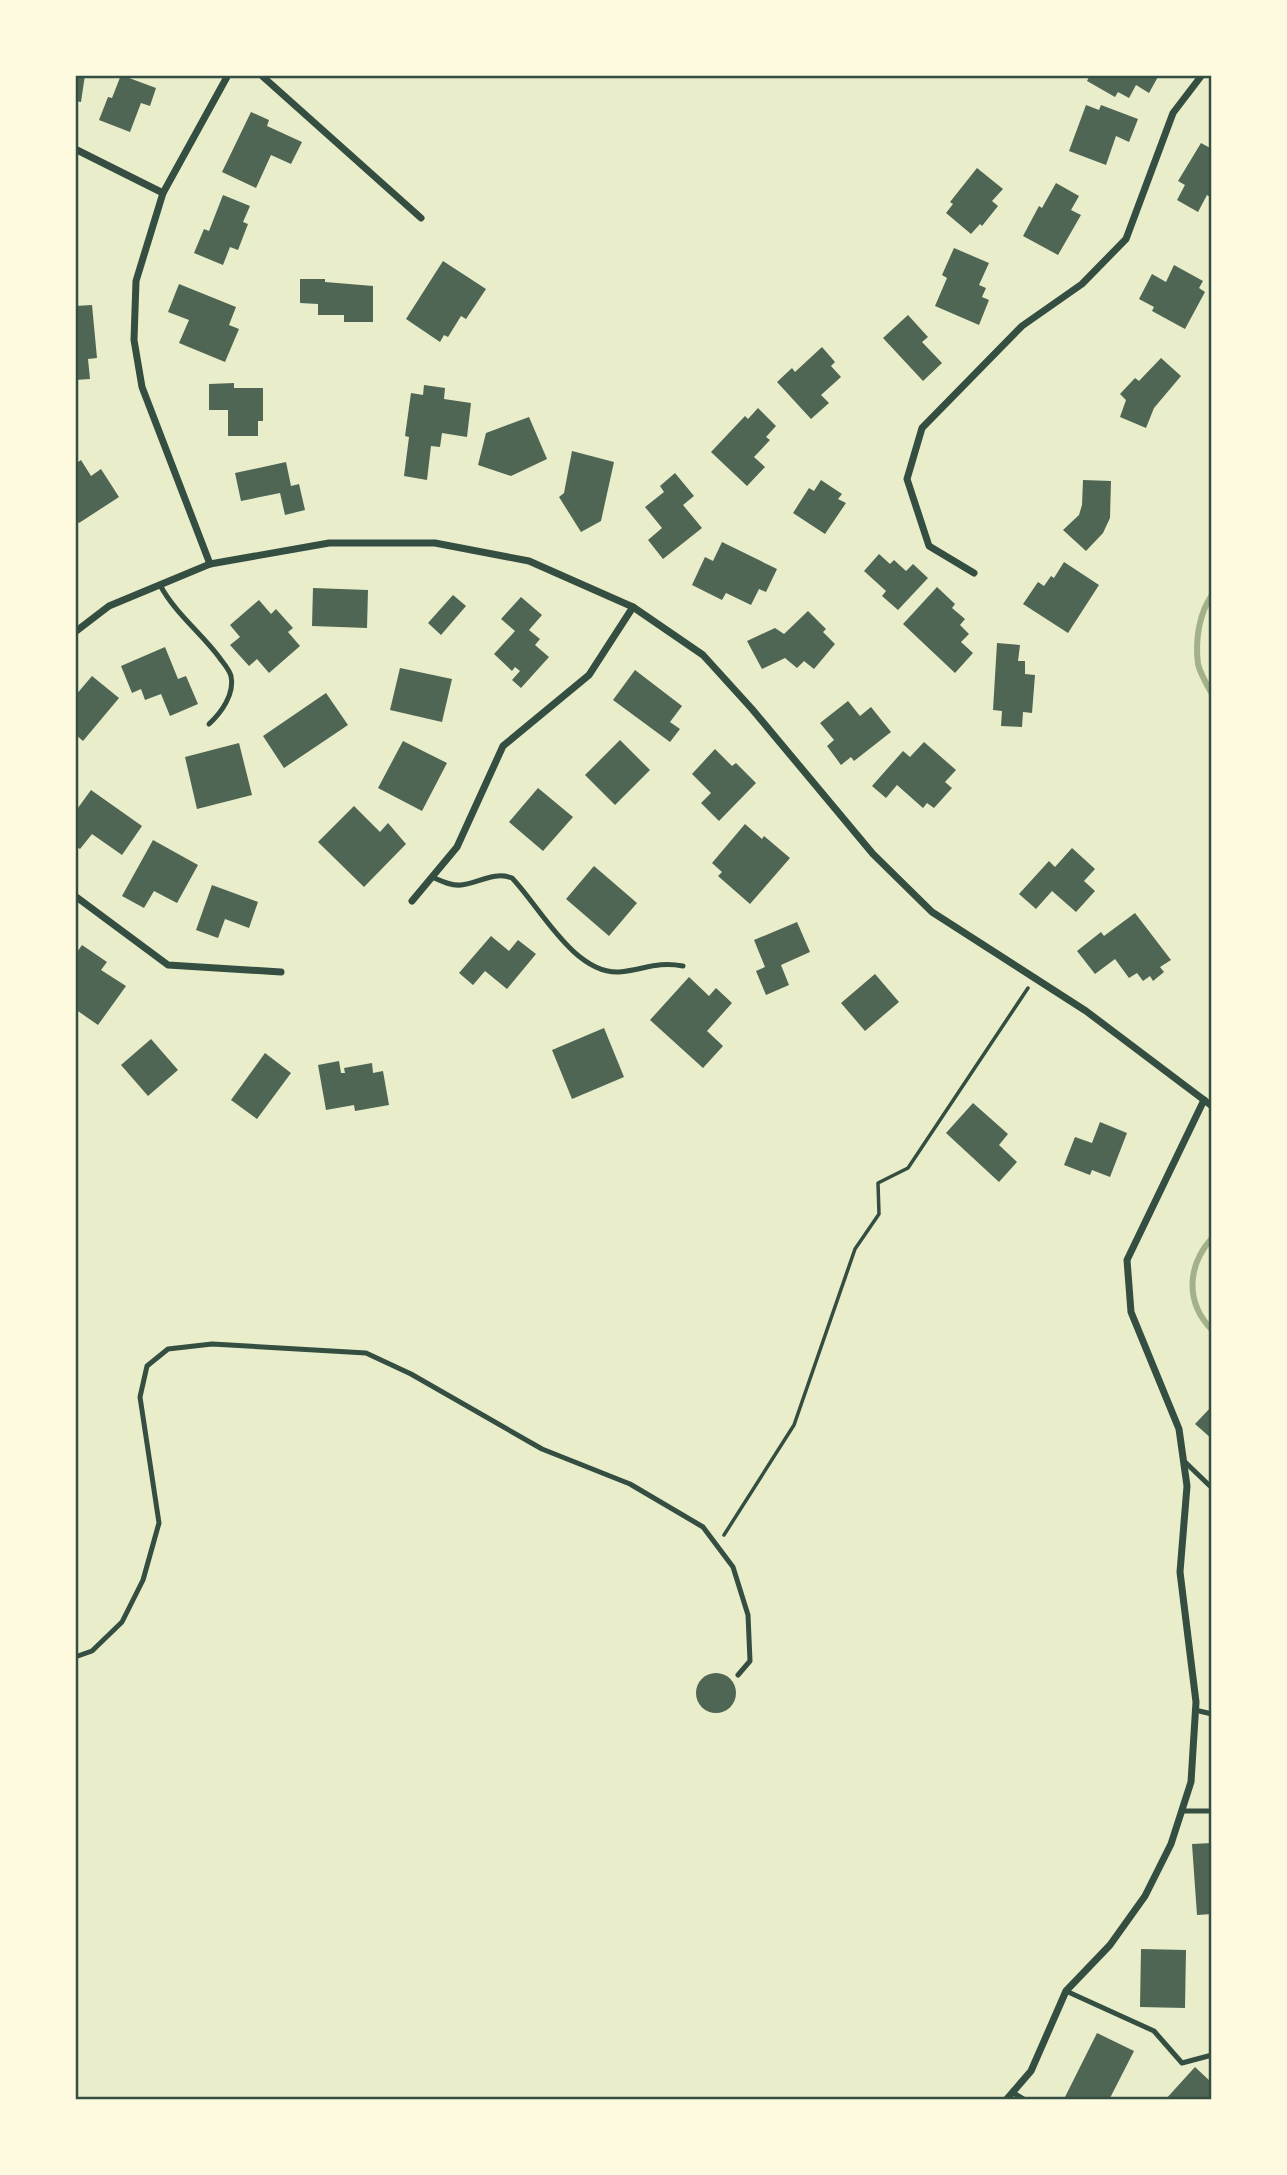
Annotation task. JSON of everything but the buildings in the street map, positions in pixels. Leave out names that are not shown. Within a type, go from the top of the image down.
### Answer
[{"type":"street","points":[[210,564],[142,387],[134,340],[135,281],[163,193],[228,75]]},
{"type":"street","points":[[261,75],[421,218]]},
{"type":"street","points":[[974,573],[929,546],[907,479],[922,428],[1022,326],[1083,284],[1126,239],[1173,113],[1202,75]]},
{"type":"street","points":[[75,149],[163,193]]},
{"type":"street","points":[[75,632],[109,606],[210,564],[329,543],[435,544],[529,561],[633,607],[703,656],[752,709],[873,854],[932,912],[1086,1010],[1212,1106]]},
{"type":"street","points":[[412,901],[457,847],[503,746],[589,675],[633,607]]},
{"type":"street","points":[[75,896],[168,965],[281,972]]},
{"type":"street","points":[[1006,2100],[1031,2071],[1066,1991],[1110,1945],[1145,1896],[1171,1844],[1191,1782],[1195,1710],[1180,1572],[1186,1486],[1183,1460],[1179,1429],[1131,1312],[1127,1260],[1204,1100]]},
{"type":"lane","points":[[160,585],[168,600],[202,635],[231,675],[232,687],[226,703],[209,724]]},
{"type":"lane","points":[[432,877],[458,885],[496,876],[512,878],[572,951],[587,962],[606,970],[620,972],[666,962],[683,966]]},
{"type":"lane","points":[[75,1657],[92,1651],[122,1622],[143,1580],[159,1523],[140,1398],[147,1366],[168,1349],[212,1344],[366,1353],[411,1374],[542,1449],[630,1484],[703,1527],[733,1567],[748,1615],[750,1661],[738,1675]]},
{"type":"lane","points":[[1183,1460],[1212,1488]]},
{"type":"lane","points":[[1195,1710],[1212,1714]]},
{"type":"lane","points":[[1182,1811],[1212,1811]]},
{"type":"lane","points":[[1066,1991],[1154,2032],[1182,2063],[1212,2055]]},
{"type":"lane","points":[[1013,2092],[1025,2100]]},
{"type":"path","points":[[717,1545],[794,1425],[855,1250],[879,1214],[878,1183],[908,1168],[1035,978]]},
{"type":"waterway","points":[[1212,595],[1201,619],[1197,646],[1199,668],[1212,694]]},
{"type":"waterway","points":[[1212,1238],[1198,1260],[1192,1284],[1197,1308],[1212,1330]]}]
